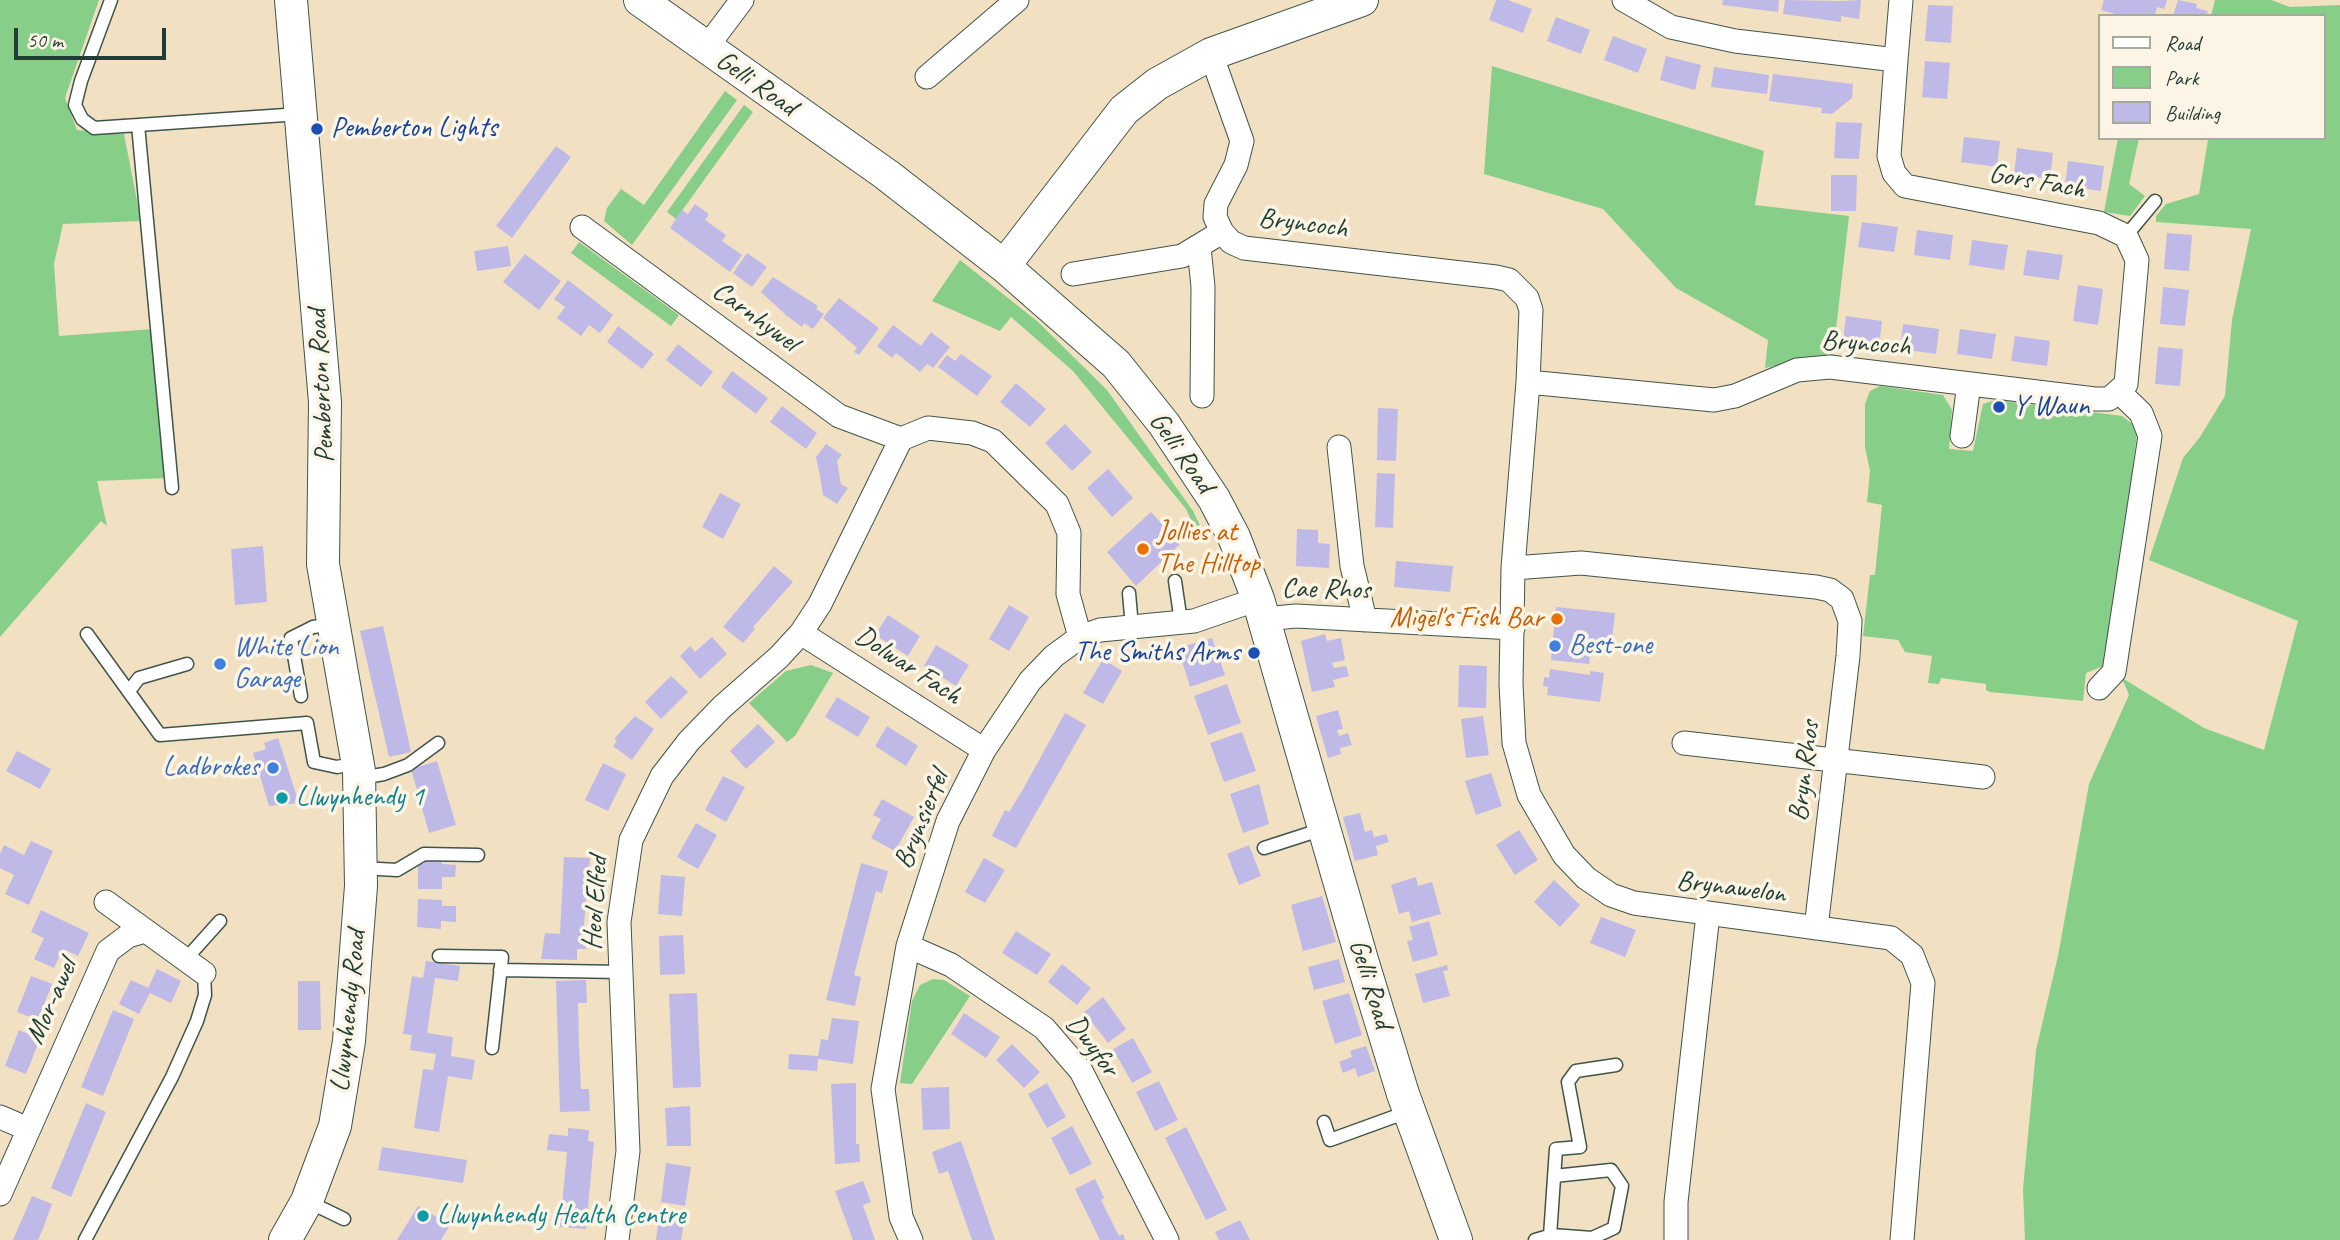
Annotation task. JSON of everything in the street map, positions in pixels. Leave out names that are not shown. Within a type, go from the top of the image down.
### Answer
[{"type":"main road","name":"Pemberton Road","points":[[291,0],[325,402],[324,564],[358,771]]},
{"type":"main road","name":"Gelli Road","points":[[640,0],[887,175],[1004,266],[1116,364],[1164,424],[1224,518],[1261,609],[1362,960],[1409,1111],[1455,1240]]},
{"type":"main road","points":[[1004,266],[1124,110],[1157,84],[1211,54],[1362,0]]},
{"type":"main road","name":"Llwynhendy Road","points":[[285,1240],[307,1201],[335,1126],[349,1041],[361,868],[358,771]]},
{"type":"street","points":[[706,48],[742,0]]},
{"type":"street","points":[[928,77],[1017,0]]},
{"type":"street","points":[[1624,0],[1671,27],[1735,41],[1896,60]]},
{"type":"street","name":"Gors Fach","points":[[1900,0],[1889,156],[1894,173],[1905,186],[2099,223],[2126,236]]},
{"type":"street","points":[[1211,54],[1242,141],[1237,165],[1216,204],[1215,217],[1222,232]]},
{"type":"street","name":"Carnhywel","points":[[582,228],[839,416],[901,439]]},
{"type":"street","name":"Bryncoch","points":[[1073,274],[1182,256],[1222,232],[1244,248],[1509,280],[1527,298],[1531,310],[1513,568]]},
{"type":"street","points":[[2099,688],[2114,672],[2150,436],[2141,413],[2119,392],[2126,384],[2128,372],[2137,260],[2126,236]]},
{"type":"street","points":[[1199,247],[1203,287],[1202,396]]},
{"type":"street","name":"Bryncoch","points":[[1528,382],[1714,400],[1735,396],[1797,370],[1830,367],[2095,398],[2109,399],[2119,392]]},
{"type":"street","points":[[1962,436],[1969,384]]},
{"type":"street","points":[[801,633],[820,604],[901,439],[929,428],[972,433],[993,441],[1057,504],[1069,533],[1068,594],[1080,637]]},
{"type":"street","points":[[1339,447],[1352,566],[1365,620]]},
{"type":"street","name":"Bryn Rhos","points":[[1513,568],[1581,563],[1816,587],[1830,590],[1842,599],[1850,621],[1816,928]]},
{"type":"street","name":"Brynawelon","points":[[1513,568],[1514,743],[1524,782],[1544,827],[1564,855],[1586,878],[1611,895],[1654,908],[1891,938],[1912,955],[1923,983],[1902,1240]]},
{"type":"street","name":"Cae Rhos","points":[[1261,609],[1296,616],[1513,628]]},
{"type":"street","name":"Brynsierfel","points":[[911,1240],[901,1217],[883,1088],[908,946],[948,821],[984,750],[1030,681],[1054,656],[1080,637],[1100,630],[1181,622],[1261,609]]},
{"type":"street","name":"Dolwar Fach","points":[[801,633],[984,750]]},
{"type":"street","name":"Heol Elfed","points":[[617,1240],[628,1152],[619,922],[631,840],[662,775],[722,707],[779,657],[801,633]]},
{"type":"street","points":[[1684,743],[1983,777]]},
{"type":"street","points":[[106,902],[194,967]]},
{"type":"street","points":[[1676,1240],[1676,1202],[1708,914]]},
{"type":"street","name":"Mor-awel","points":[[0,1194],[108,951],[128,936],[145,931]]},
{"type":"street","name":"Dwyfor","points":[[908,946],[951,965],[1044,1028],[1081,1071],[1167,1240]]},
{"type":"street","points":[[0,1117],[28,1129]]},
{"type":"lane","points":[[111,0],[81,81],[75,106],[82,119],[94,128],[300,114]]},
{"type":"lane","points":[[138,125],[172,488]]},
{"type":"lane","points":[[2126,236],[2155,201]]},
{"type":"lane","points":[[1175,581],[1181,622]]},
{"type":"lane","points":[[1129,593],[1132,627]]},
{"type":"lane","points":[[301,696],[291,638],[313,627],[334,624]]},
{"type":"lane","points":[[87,634],[160,735],[307,723],[314,762],[384,774],[408,765],[438,743]]},
{"type":"lane","points":[[129,691],[139,678],[187,664]]},
{"type":"lane","points":[[1264,848],[1326,829]]},
{"type":"lane","points":[[361,868],[397,870],[424,854],[478,855]]},
{"type":"lane","points":[[85,1240],[172,1077],[197,1021],[205,995],[194,967],[220,921]]},
{"type":"lane","points":[[439,956],[502,957],[492,1048]]},
{"type":"lane","points":[[500,970],[622,972]]},
{"type":"lane","points":[[1550,1236],[1556,1149],[1580,1147],[1568,1082],[1576,1071],[1616,1065]]},
{"type":"lane","points":[[1324,1122],[1330,1140],[1409,1111]]},
{"type":"lane","points":[[1535,1240],[1550,1236],[1592,1238],[1614,1228],[1622,1186],[1611,1170],[1553,1176]]},
{"type":"lane","points":[[307,1201],[344,1219]]},
{"type":"green space","points":[[0,0],[99,0],[65,98],[77,130],[124,134],[141,221],[63,224],[54,264],[59,336],[153,329],[167,478],[97,481],[107,526],[101,521],[0,637]]},
{"type":"green space","points":[[2215,0],[2271,0],[2290,7],[2340,5],[2340,1240],[2025,1240],[2023,1189],[2036,1050],[2058,956],[2089,784],[2129,695],[2122,678],[2204,728],[2264,750],[2298,621],[2149,560],[2183,458],[2200,437],[2225,396],[2232,320],[2251,229],[2156,222],[2156,216],[2166,204],[2199,194],[2208,140],[2326,140],[2326,14],[2212,14]]},
{"type":"green space","points":[[1492,66],[1764,151],[1755,205],[1849,216],[1833,355],[1765,368],[1768,340],[1676,288],[1603,209],[1484,174]]},
{"type":"green space","points":[[725,91],[737,100],[632,245],[604,221],[607,208],[621,189],[644,205]]},
{"type":"green space","points":[[744,105],[753,112],[676,219],[667,212]]},
{"type":"green space","points":[[2118,140],[2139,140],[2129,184],[2145,196],[2130,216],[2104,212]]},
{"type":"green space","points":[[579,242],[679,315],[671,326],[571,253]]},
{"type":"green space","points":[[960,260],[1037,321],[1107,390],[1193,511],[1203,532],[1200,540],[1186,509],[1073,371],[1011,317],[1000,331],[932,301]]},
{"type":"green space","points":[[1880,386],[1943,395],[1952,410],[1949,449],[1973,451],[1983,404],[1996,400],[2122,416],[2134,425],[2137,434],[2133,465],[2140,467],[2123,529],[2127,547],[2108,664],[2086,673],[2083,701],[1990,692],[1986,690],[1986,684],[1941,678],[1939,684],[1928,683],[1932,656],[1905,652],[1898,640],[1863,636],[1870,575],[1875,575],[1882,505],[1867,502],[1870,471],[1865,447],[1865,404],[1870,391]]},
{"type":"green space","points":[[811,665],[833,673],[795,736],[787,742],[749,703],[786,671]]},
{"type":"green space","points":[[933,979],[944,980],[970,996],[912,1084],[900,1083],[912,1001],[920,985]]},
{"type":"building","points":[[1496,0],[1508,0],[1532,9],[1523,33],[1489,20]]},
{"type":"building","points":[[1723,0],[1779,0],[1778,12],[1722,5]]},
{"type":"building","points":[[1785,0],[1861,0],[1859,19],[1841,16],[1841,22],[1783,14]]},
{"type":"building","points":[[2104,0],[2167,0],[2164,9],[2157,7],[2155,14],[2115,14],[2101,10]]},
{"type":"building","points":[[2178,0],[2197,4],[2196,8],[2208,11],[2207,14],[2174,14]]},
{"type":"building","points":[[1928,5],[1953,6],[1951,43],[1925,41]]},
{"type":"building","points":[[1556,17],[1590,30],[1581,54],[1547,41]]},
{"type":"building","points":[[1613,36],[1647,49],[1638,73],[1604,60]]},
{"type":"building","points":[[1666,56],[1701,65],[1695,90],[1660,80]]},
{"type":"building","points":[[1925,61],[1950,63],[1947,99],[1922,97]]},
{"type":"building","points":[[1714,67],[1769,75],[1767,94],[1711,87]]},
{"type":"building","points":[[1773,74],[1853,84],[1852,98],[1832,114],[1821,113],[1822,108],[1769,101]]},
{"type":"building","points":[[1836,122],[1862,123],[1859,159],[1834,158]]},
{"type":"building","points":[[1964,137],[2000,141],[1997,167],[1961,162]]},
{"type":"building","points":[[556,146],[571,157],[512,238],[496,226]]},
{"type":"building","points":[[2017,148],[2053,153],[2050,179],[2014,174]]},
{"type":"building","points":[[2068,161],[2104,166],[2101,191],[2065,186]]},
{"type":"building","points":[[1831,175],[1857,175],[1856,211],[1831,211]]},
{"type":"building","points":[[695,204],[709,214],[705,220],[726,235],[722,241],[742,255],[730,272],[670,228],[682,210],[688,214]]},
{"type":"building","points":[[1862,222],[1898,227],[1894,252],[1858,247]]},
{"type":"building","points":[[1917,230],[1953,235],[1950,260],[1914,255]]},
{"type":"building","points":[[2167,233],[2192,235],[2189,271],[2164,269]]},
{"type":"building","points":[[1972,240],[2008,245],[2004,270],[1969,265]]},
{"type":"building","points":[[508,246],[511,266],[477,271],[474,251]]},
{"type":"building","points":[[2027,250],[2063,255],[2059,280],[2023,275]]},
{"type":"building","points":[[747,253],[767,267],[752,287],[733,273]]},
{"type":"building","points":[[525,254],[561,281],[539,310],[503,282]]},
{"type":"building","points":[[773,277],[818,306],[816,309],[824,314],[813,329],[804,323],[802,327],[761,292]]},
{"type":"building","points":[[568,280],[613,315],[600,333],[589,325],[581,336],[557,318],[565,307],[554,299]]},
{"type":"building","points":[[2078,285],[2103,289],[2098,325],[2073,321]]},
{"type":"building","points":[[2163,287],[2189,290],[2185,326],[2160,324]]},
{"type":"building","points":[[839,298],[879,328],[859,355],[854,352],[857,348],[823,318]]},
{"type":"building","points":[[1846,316],[1882,321],[1879,346],[1843,341]]},
{"type":"building","points":[[1903,324],[1939,329],[1936,354],[1900,349]]},
{"type":"building","points":[[893,325],[921,346],[931,332],[950,347],[933,368],[927,364],[920,372],[896,353],[892,358],[877,346]]},
{"type":"building","points":[[618,326],[654,354],[642,369],[607,342]]},
{"type":"building","points":[[1960,329],[1996,334],[1992,359],[1957,354]]},
{"type":"building","points":[[2015,336],[2050,341],[2047,366],[2011,361]]},
{"type":"building","points":[[678,344],[713,372],[701,387],[666,360]]},
{"type":"building","points":[[2158,347],[2183,349],[2180,386],[2155,384]]},
{"type":"building","points":[[961,354],[992,376],[977,396],[938,367],[947,355],[955,361]]},
{"type":"building","points":[[732,371],[768,398],[756,414],[721,387]]},
{"type":"building","points":[[1016,383],[1046,409],[1030,427],[1000,402]]},
{"type":"building","points":[[782,406],[817,433],[806,449],[770,422]]},
{"type":"building","points":[[1378,408],[1398,409],[1396,461],[1377,460]]},
{"type":"building","points":[[1065,424],[1092,452],[1072,471],[1045,443]]},
{"type":"building","points":[[826,444],[842,455],[837,461],[841,484],[848,488],[837,504],[823,495],[816,457]]},
{"type":"building","points":[[1108,469],[1133,498],[1112,517],[1087,488]]},
{"type":"building","points":[[1377,473],[1395,474],[1393,528],[1375,527]]},
{"type":"building","points":[[720,493],[741,504],[723,539],[702,527]]},
{"type":"building","points":[[1151,512],[1180,544],[1136,586],[1107,552]]},
{"type":"building","points":[[1297,529],[1318,530],[1318,543],[1330,544],[1329,568],[1296,566]]},
{"type":"building","points":[[263,546],[267,602],[235,605],[231,549]]},
{"type":"building","points":[[1396,561],[1453,566],[1450,592],[1394,587]]},
{"type":"building","points":[[774,566],[793,582],[753,627],[755,629],[743,643],[723,627]]},
{"type":"building","points":[[1009,605],[1029,617],[1009,651],[989,639]]},
{"type":"building","points":[[1556,607],[1615,613],[1611,651],[1591,648],[1589,664],[1551,660]]},
{"type":"building","points":[[888,615],[920,636],[908,656],[875,635]]},
{"type":"building","points":[[383,626],[411,752],[389,757],[360,631]]},
{"type":"building","points":[[1325,634],[1327,641],[1341,638],[1345,660],[1332,663],[1334,668],[1346,666],[1349,676],[1333,680],[1335,687],[1312,692],[1301,641]]},
{"type":"building","points":[[712,637],[727,654],[700,679],[680,656],[690,646],[695,652]]},
{"type":"building","points":[[1212,638],[1225,675],[1190,687],[1178,648]]},
{"type":"building","points":[[936,645],[969,665],[956,686],[924,666]]},
{"type":"building","points":[[1103,659],[1122,671],[1103,704],[1083,693]]},
{"type":"building","points":[[1459,665],[1487,666],[1486,708],[1458,707]]},
{"type":"building","points":[[1550,669],[1590,675],[1590,671],[1604,673],[1600,702],[1547,695],[1548,687],[1543,686],[1544,677],[1549,678]]},
{"type":"building","points":[[671,676],[688,692],[661,719],[645,702]]},
{"type":"building","points":[[1227,684],[1241,723],[1208,735],[1194,696]]},
{"type":"building","points":[[837,697],[870,717],[858,737],[825,717]]},
{"type":"building","points":[[1338,710],[1343,729],[1337,730],[1339,736],[1348,733],[1352,745],[1340,748],[1341,754],[1328,758],[1316,716]]},
{"type":"building","points":[[1065,713],[1086,725],[1016,848],[992,836],[1005,810],[1009,812],[1022,791]]},
{"type":"building","points":[[635,716],[654,729],[632,760],[613,746],[617,741],[614,739]]},
{"type":"building","points":[[1483,716],[1489,755],[1466,758],[1461,719]]},
{"type":"building","points":[[758,724],[775,742],[746,769],[730,751]]},
{"type":"building","points":[[887,726],[918,746],[906,766],[875,746]]},
{"type":"building","points":[[1242,732],[1256,771],[1224,782],[1210,743]]},
{"type":"building","name":"Ladbrokes","points":[[278,738],[299,803],[269,806],[253,753],[266,749],[264,743]]},
{"type":"building","points":[[17,751],[51,769],[40,789],[6,771]]},
{"type":"building","points":[[437,761],[456,825],[429,833],[411,769]]},
{"type":"building","points":[[603,763],[626,774],[608,811],[585,800]]},
{"type":"building","points":[[1491,773],[1502,806],[1476,815],[1465,781]]},
{"type":"building","points":[[723,776],[745,787],[726,822],[705,810]]},
{"type":"building","points":[[1259,784],[1269,824],[1243,833],[1230,794]]},
{"type":"building","points":[[882,799],[914,817],[895,851],[871,838],[881,819],[873,815]]},
{"type":"building","points":[[1360,813],[1365,832],[1372,830],[1374,837],[1386,834],[1389,842],[1376,846],[1378,855],[1355,861],[1343,817]]},
{"type":"building","points":[[696,823],[717,835],[698,869],[677,857]]},
{"type":"building","points":[[1519,830],[1538,860],[1515,875],[1496,845]]},
{"type":"building","points":[[31,841],[53,851],[29,905],[5,894],[14,875],[0,868],[0,854],[4,845],[24,855]]},
{"type":"building","points":[[1249,845],[1261,876],[1239,885],[1227,854]]},
{"type":"building","points":[[564,857],[590,858],[584,924],[586,949],[577,949],[577,960],[541,959],[545,933],[560,934]]},
{"type":"building","points":[[425,858],[442,858],[442,864],[456,865],[455,877],[442,877],[442,889],[418,889],[418,864],[424,864]]},
{"type":"building","points":[[984,858],[1005,870],[985,903],[965,892]]},
{"type":"building","points":[[861,863],[888,871],[882,893],[876,891],[854,975],[861,977],[855,1006],[826,1000]]},
{"type":"building","points":[[661,875],[685,877],[682,916],[658,914]]},
{"type":"building","points":[[1416,877],[1418,886],[1432,882],[1441,914],[1412,922],[1409,911],[1399,914],[1391,885]]},
{"type":"building","points":[[1554,880],[1580,905],[1560,927],[1534,902]]},
{"type":"building","points":[[1322,896],[1336,942],[1303,951],[1291,905]]},
{"type":"building","points":[[418,899],[442,900],[442,906],[456,906],[456,922],[441,921],[441,929],[417,927]]},
{"type":"building","points":[[41,910],[89,933],[78,956],[63,949],[54,968],[34,959],[44,938],[31,932]]},
{"type":"building","points":[[1601,917],[1636,930],[1625,957],[1590,943]]},
{"type":"building","points":[[1429,921],[1438,955],[1413,962],[1407,941],[1413,940],[1409,927]]},
{"type":"building","points":[[1016,931],[1051,954],[1037,975],[1002,953]]},
{"type":"building","points":[[683,935],[685,974],[660,975],[659,936]]},
{"type":"building","points":[[1339,959],[1345,982],[1314,990],[1308,967]]},
{"type":"building","points":[[426,961],[460,966],[458,981],[435,978],[427,1033],[453,1037],[451,1056],[475,1060],[472,1080],[448,1076],[439,1132],[414,1128],[423,1069],[433,1070],[436,1054],[410,1050],[412,1035],[403,1034],[412,976],[423,978]]},
{"type":"building","points":[[1062,964],[1091,988],[1077,1005],[1048,982]]},
{"type":"building","points":[[1447,965],[1448,970],[1443,971],[1450,996],[1423,1003],[1415,974]]},
{"type":"building","points":[[157,969],[181,981],[171,1003],[150,993],[139,1014],[119,1004],[131,980],[148,988]]},
{"type":"building","points":[[31,976],[52,984],[38,1020],[17,1012]]},
{"type":"building","points":[[586,980],[587,1003],[578,1003],[579,1046],[581,1089],[589,1089],[590,1111],[560,1112],[556,981]]},
{"type":"building","points":[[298,981],[320,981],[321,1030],[298,1030]]},
{"type":"building","points":[[697,993],[701,1087],[673,1088],[669,994]]},
{"type":"building","points":[[1349,993],[1362,1035],[1335,1044],[1322,1001]]},
{"type":"building","points":[[1103,997],[1126,1029],[1108,1043],[1084,1012]]},
{"type":"building","points":[[113,1010],[134,1019],[103,1096],[81,1087]]},
{"type":"building","points":[[964,1013],[1000,1037],[986,1058],[951,1034]]},
{"type":"building","points":[[832,1018],[859,1021],[853,1064],[818,1059],[817,1071],[788,1069],[789,1054],[818,1056],[821,1039],[828,1040]]},
{"type":"building","points":[[19,1030],[40,1039],[26,1074],[5,1066]]},
{"type":"building","points":[[1133,1038],[1152,1072],[1132,1083],[1113,1049]]},
{"type":"building","points":[[1012,1044],[1040,1072],[1024,1088],[996,1060]]},
{"type":"building","points":[[1366,1046],[1375,1071],[1358,1077],[1355,1068],[1343,1073],[1339,1062],[1352,1057],[1350,1051]]},
{"type":"building","points":[[1159,1081],[1178,1120],[1155,1131],[1136,1092]]},
{"type":"building","points":[[856,1083],[856,1144],[859,1144],[860,1162],[835,1164],[831,1084]]},
{"type":"building","points":[[1047,1083],[1066,1117],[1047,1128],[1028,1094]]},
{"type":"building","points":[[949,1087],[950,1129],[923,1130],[921,1088]]},
{"type":"building","points":[[86,1103],[106,1112],[71,1197],[51,1188]]},
{"type":"building","points":[[690,1106],[691,1146],[667,1146],[665,1108]]},
{"type":"building","points":[[1072,1126],[1092,1164],[1070,1175],[1051,1138]]},
{"type":"building","points":[[1186,1127],[1227,1210],[1206,1220],[1165,1138]]},
{"type":"building","points":[[568,1128],[589,1130],[588,1141],[594,1142],[586,1229],[560,1227],[567,1152],[547,1150],[549,1134],[568,1136]]},
{"type":"building","points":[[961,1141],[995,1240],[972,1240],[948,1171],[939,1174],[932,1152]]},
{"type":"building","points":[[382,1147],[467,1160],[463,1183],[378,1170]]},
{"type":"building","points":[[666,1163],[691,1167],[685,1206],[661,1202]]},
{"type":"building","points":[[1095,1179],[1104,1198],[1101,1200],[1119,1236],[1123,1234],[1125,1240],[1100,1240],[1075,1189]]},
{"type":"building","points":[[863,1181],[871,1202],[863,1205],[875,1240],[853,1240],[835,1191]]},
{"type":"building","points":[[32,1196],[52,1204],[38,1240],[13,1240]]},
{"type":"building","name":"Llwynhendy Health Centre","points":[[418,1206],[450,1225],[441,1240],[397,1240]]},
{"type":"building","points":[[659,1219],[684,1223],[681,1240],[656,1240]]},
{"type":"building","points":[[1240,1220],[1250,1240],[1219,1240],[1215,1232]]},
{"type":"place","name":"Pemberton Lights","points":[[317,129]]},
{"type":"place","name":"Y Waun","points":[[1999,407]]},
{"type":"place","name":"Jollies at The Hilltop","points":[[1143,549]]},
{"type":"place","name":"Migel's Fish Bar","points":[[1557,619]]},
{"type":"place","name":"Best-one","points":[[1555,646]]},
{"type":"place","name":"The Smiths Arms","points":[[1254,653]]},
{"type":"place","name":"White Lion Garage","points":[[220,664]]},
{"type":"place","name":"Ladbrokes","points":[[273,768]]},
{"type":"place","name":"Llwynhendy 1","points":[[282,798]]},
{"type":"place","name":"Llwynhendy Health Centre","points":[[423,1216]]}]
